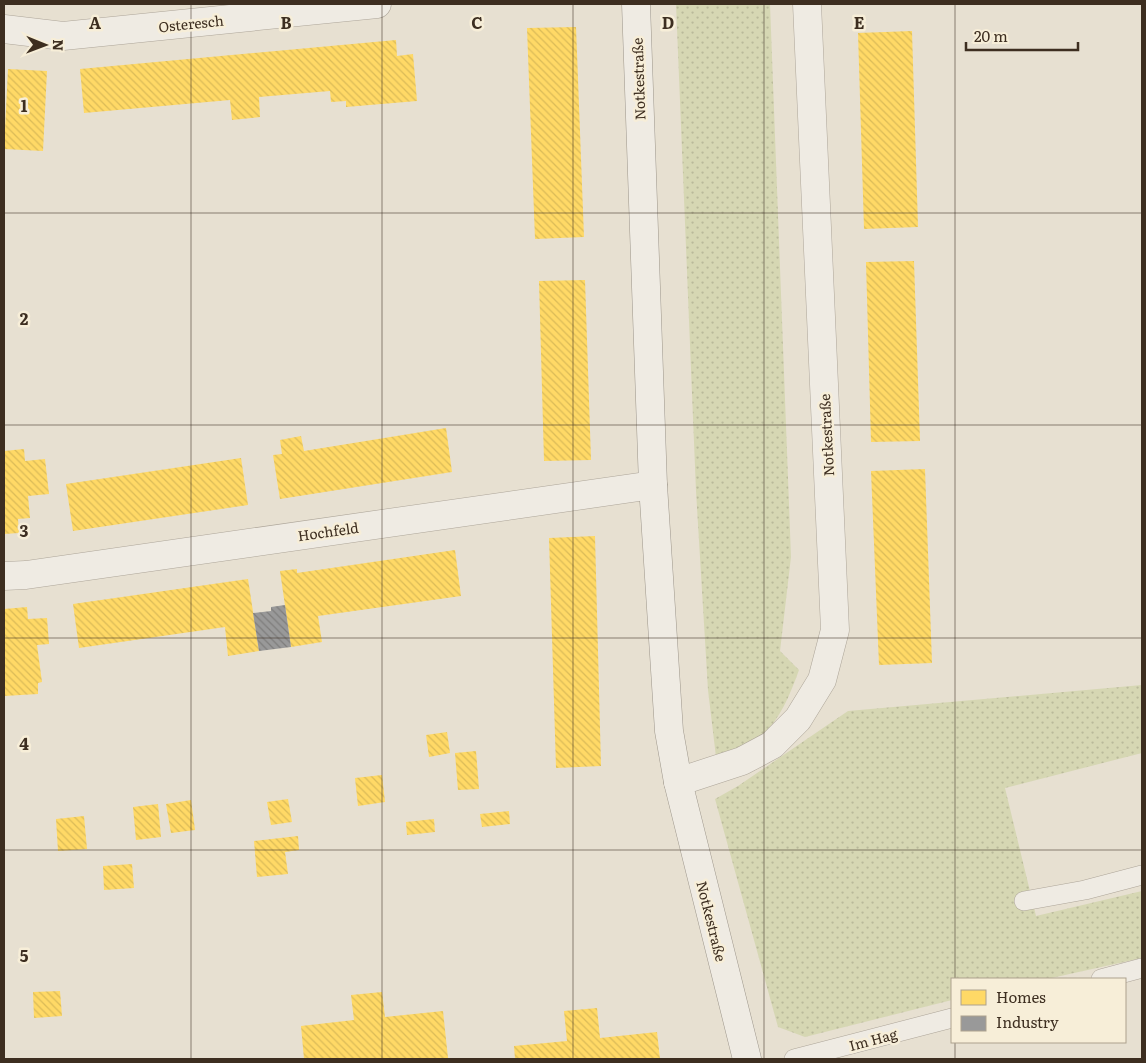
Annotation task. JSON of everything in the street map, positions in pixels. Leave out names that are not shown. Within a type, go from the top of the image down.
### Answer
[{"type":"street","name":"Osteresch","points":[[4,29],[63,36],[377,4]]},
{"type":"street","name":"Notkestraße","points":[[636,4],[653,486],[669,731],[678,782],[747,1059]]},
{"type":"street","name":"Notkestraße","points":[[678,782],[742,762],[772,745],[798,719],[822,680],[835,630],[807,4]]},
{"type":"street","name":"Hochfeld","points":[[4,576],[26,575],[653,486]]},
{"type":"lane","points":[[1024,901],[1085,890],[1142,875]]},
{"type":"lane","points":[[1105,978],[1142,968]]},
{"type":"lane","name":"Im Hag","points":[[794,1059],[951,1018]]},
{"type":"green space","points":[[676,4],[770,4],[791,557],[780,651],[799,670],[790,694],[778,716],[764,734],[737,752],[716,757],[708,690],[696,491]]},
{"type":"green space","points":[[1142,685],[1142,753],[1005,788],[1036,916],[1142,891],[1142,958],[1052,978],[951,978],[951,1000],[805,1037],[778,1027],[715,799],[738,786],[848,711]]},
{"type":"building: Homes","points":[[576,27],[584,237],[535,239],[527,28]]},
{"type":"building: Homes","points":[[912,31],[918,227],[864,229],[858,33]]},
{"type":"building: Homes","points":[[396,40],[397,56],[413,54],[417,101],[346,107],[346,101],[331,102],[330,91],[259,97],[260,117],[232,120],[230,100],[84,113],[80,69]]},
{"type":"building: Homes","points":[[8,69],[47,71],[43,151],[4,149]]},
{"type":"building: Homes","points":[[914,261],[920,441],[871,442],[866,262]]},
{"type":"building: Homes","points":[[585,280],[591,460],[544,461],[539,281]]},
{"type":"building: Homes","points":[[446,428],[452,472],[280,499],[273,455],[282,454],[280,440],[301,436],[304,451]]},
{"type":"building: Homes","points":[[24,449],[25,461],[45,459],[49,494],[28,496],[30,518],[18,519],[19,533],[4,534],[4,451]]},
{"type":"building: Homes","points":[[241,458],[248,505],[73,531],[66,484]]},
{"type":"building: Homes","points":[[925,469],[932,663],[879,665],[871,471]]},
{"type":"building: Homes","points":[[595,536],[601,766],[556,768],[549,538]]},
{"type":"building: Homes","points":[[455,550],[461,596],[318,616],[322,642],[291,647],[280,571],[297,569],[297,573]]},
{"type":"building: Homes","points":[[248,579],[259,651],[228,656],[225,627],[79,648],[73,604]]},
{"type":"building: Homes","points":[[27,607],[28,619],[47,618],[49,644],[37,645],[42,682],[38,683],[38,694],[4,696],[4,609]]},
{"type":"building: Homes","points":[[447,732],[450,753],[429,757],[426,735]]},
{"type":"building: Homes","points":[[476,751],[479,789],[458,790],[455,753]]},
{"type":"building: Homes","points":[[382,775],[385,802],[358,806],[355,778]]},
{"type":"building: Homes","points":[[288,799],[292,822],[271,825],[267,802]]},
{"type":"building: Homes","points":[[191,800],[195,830],[171,833],[166,804]]},
{"type":"building: Homes","points":[[158,804],[161,837],[136,840],[133,807]]},
{"type":"building: Homes","points":[[509,811],[510,824],[482,827],[480,814]]},
{"type":"building: Homes","points":[[84,816],[87,849],[58,851],[56,819]]},
{"type":"building: Homes","points":[[434,819],[435,832],[407,835],[406,822]]},
{"type":"building: Homes","points":[[298,836],[299,850],[285,852],[288,874],[257,877],[254,841]]},
{"type":"building: Homes","points":[[132,864],[134,888],[104,890],[103,866]]},
{"type":"building: Homes","points":[[60,991],[62,1016],[34,1018],[33,992]]},
{"type":"building: Homes","points":[[382,992],[385,1017],[443,1011],[448,1058],[304,1059],[301,1026],[354,1020],[351,995]]},
{"type":"building: Homes","points":[[597,1008],[600,1038],[657,1032],[660,1059],[515,1059],[514,1046],[567,1041],[564,1011]]},
{"type":"building: Industry","points":[[285,605],[291,647],[259,651],[253,613],[271,611],[271,607]]}]
